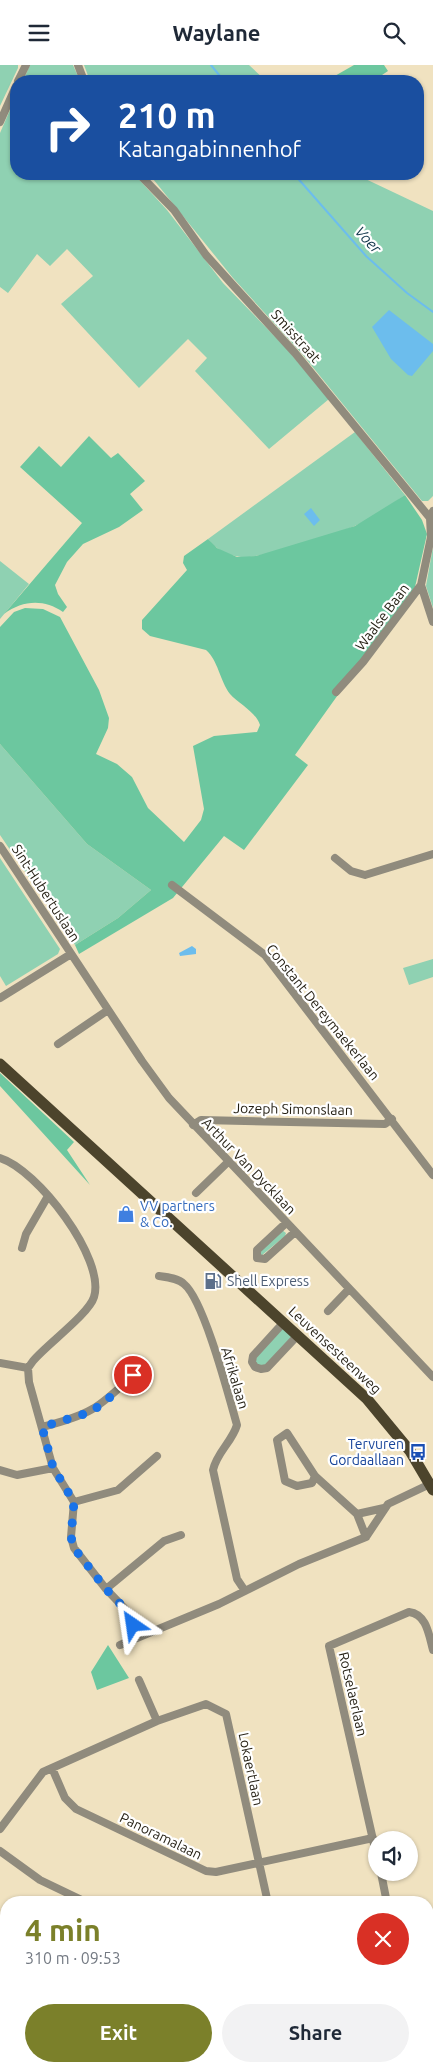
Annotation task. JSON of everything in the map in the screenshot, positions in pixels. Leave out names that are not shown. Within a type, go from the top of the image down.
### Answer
[{"type":"main road","name":"Leuvensesteenweg","points":[[0,1064],[284,1322],[382,1415],[410,1451],[432,1485]]},
{"type":"street","points":[[0,122],[10,100]]},
{"type":"street","name":"Smisstraat","points":[[145,180],[174,210],[225,277],[295,353],[431,515]]},
{"type":"street","name":"Waalse Baan","points":[[336,692],[363,662],[421,585],[430,537],[431,515]]},
{"type":"street","points":[[421,585],[433,622]]},
{"type":"street","name":"Sint-Hubertuslaan","points":[[0,846],[71,953]]},
{"type":"street","points":[[335,858],[351,871],[366,875],[433,854]]},
{"type":"street","name":"Constant Dereymaekerlaan","points":[[172,885],[265,955],[433,1175]]},
{"type":"street","points":[[0,998],[71,953]]},
{"type":"street","name":"Arthur Van Dycklaan","points":[[71,953],[159,1085],[193,1125],[433,1377]]},
{"type":"street","points":[[58,1044],[108,1010]]},
{"type":"street","name":"Jozeph Simonslaan","points":[[193,1125],[201,1120],[385,1124],[392,1119]]},
{"type":"street","points":[[0,1158],[22,1171],[48,1196],[68,1223],[89,1259],[96,1282],[94,1299],[78,1318],[43,1349],[28,1368],[29,1382],[53,1467],[74,1502],[71,1537],[74,1548],[106,1589],[128,1612],[152,1631]]},
{"type":"street","points":[[196,1193],[228,1162]]},
{"type":"street","points":[[22,1248],[26,1234],[48,1196]]},
{"type":"street","points":[[286,1223],[257,1250],[257,1259],[265,1259],[295,1232]]},
{"type":"street","name":"Afrikalaan","points":[[158,1276],[185,1284],[200,1308],[221,1369],[237,1425],[234,1434],[215,1460],[213,1470],[237,1579],[246,1591]]},
{"type":"street","points":[[328,1311],[350,1289]]},
{"type":"street","points":[[284,1322],[253,1356],[252,1362],[255,1367],[267,1368],[298,1335]]},
{"type":"street","points":[[0,1363],[28,1368]]},
{"type":"street","points":[[42,1427],[91,1412],[107,1400],[133,1375]]},
{"type":"street","points":[[315,1476],[312,1483],[297,1486],[285,1481],[277,1440],[283,1434],[287,1433],[315,1476],[357,1514],[366,1537]]},
{"type":"street","points":[[74,1502],[118,1490],[157,1456]]},
{"type":"street","points":[[0,1470],[17,1475],[53,1467]]},
{"type":"street","points":[[120,1645],[246,1591],[300,1564],[366,1537],[374,1529],[384,1508],[394,1500],[432,1485]]},
{"type":"street","points":[[357,1514],[384,1508]]},
{"type":"street","points":[[106,1589],[164,1541],[181,1535]]},
{"type":"street","points":[[128,1612],[138,1637]]},
{"type":"street","name":"Rotselaerlaan","points":[[371,1831],[329,1646],[409,1612],[416,1613],[421,1617],[433,1651]]},
{"type":"street","points":[[139,1680],[157,1721]]},
{"type":"street","name":"Lokaertlaan","points":[[0,1829],[43,1772],[157,1721],[206,1704],[226,1714],[266,1896]]},
{"type":"street","name":"Panoramalaan","points":[[52,1768],[65,1798],[76,1809],[206,1871],[216,1872],[258,1861],[368,1839]]},
{"type":"street","points":[[0,1851],[40,1879],[74,1896]]},
{"type":"street","points":[[383,1881],[386,1896]]},
{"type":"green space","points":[[0,65],[18,65],[15,75],[10,75],[10,85],[0,106]]},
{"type":"green space","points":[[30,65],[73,65],[77,75],[26,75]]},
{"type":"green space","points":[[84,65],[249,65],[260,75],[88,75]]},
{"type":"green space","points":[[354,65],[384,65],[388,71],[382,75],[336,75]]},
{"type":"green space","points":[[10,110],[10,180],[140,180],[167,210],[223,283],[285,347],[329,399],[269,449],[195,371],[207,358],[188,339],[139,388],[61,304],[93,276],[67,249],[50,266],[37,254],[8,293],[0,287],[0,133]]},
{"type":"green space","points":[[154,180],[368,180],[433,211],[433,496],[428,501],[422,501],[302,354],[233,278]]},
{"type":"green space","points":[[355,432],[405,495],[374,516],[353,526],[321,538],[265,554],[251,557],[232,555],[218,549],[208,539]]},
{"type":"green space","points":[[89,436],[111,458],[118,453],[145,481],[130,494],[143,510],[119,527],[83,544],[67,562],[55,585],[58,594],[67,607],[63,612],[48,605],[34,603],[19,606],[4,614],[82,523],[20,467],[39,446],[61,467]]},
{"type":"green space","points":[[405,495],[422,520],[427,534],[415,587],[295,755],[308,765],[244,850],[224,836],[173,898],[79,954],[75,945],[118,918],[151,890],[87,844],[0,744],[0,627],[14,612],[25,608],[43,609],[60,617],[99,690],[109,718],[108,728],[96,754],[117,764],[132,777],[148,808],[184,842],[201,820],[204,809],[193,746],[214,736],[257,732],[260,725],[255,716],[230,694],[213,659],[206,650],[150,636],[142,629],[142,620],[187,570],[183,563],[184,556],[208,539],[217,548],[237,557],[256,556],[355,526]]},
{"type":"green space","points":[[433,547],[433,608],[426,586]]},
{"type":"green space","points":[[0,561],[29,584],[0,619]]},
{"type":"green space","points":[[0,744],[87,844],[151,890],[118,918],[75,945],[0,835]]},
{"type":"green space","points":[[0,858],[60,949],[58,954],[6,986],[0,976]]},
{"type":"green space","points":[[433,959],[433,977],[409,985],[403,968]]},
{"type":"green space","points":[[0,1073],[74,1142],[67,1150],[90,1185],[0,1086]]},
{"type":"green space","points":[[282,1230],[286,1233],[285,1236],[261,1256],[260,1252]]},
{"type":"green space","points":[[284,1326],[294,1336],[267,1364],[263,1366],[256,1364],[255,1358]]},
{"type":"green space","points":[[108,1645],[129,1678],[97,1690],[91,1672]]},
{"type":"water","points":[[389,310],[433,344],[433,351],[412,376],[408,375],[391,359],[372,327]]},
{"type":"water","points":[[311,508],[320,520],[314,526],[304,514]]},
{"type":"water","points":[[192,946],[196,949],[196,954],[180,956],[179,953]]},
{"type":"waterway","name":"Voer","points":[[211,65],[219,75]]},
{"type":"waterway","name":"Voer","points":[[299,180],[366,256],[407,293],[433,312]]},
{"type":"place","name":"VV partners & Co.","points":[[126,1214]]},
{"type":"place","name":"Shell Express","points":[[213,1281]]},
{"type":"place","name":"Tervuren Gordaallaan","points":[[418,1452]]},
{"type":"route","points":[[133,1375],[107,1400],[91,1412],[71,1420],[42,1427],[53,1467],[74,1502],[71,1537],[74,1548],[106,1589],[128,1612],[133,1625]]}]
